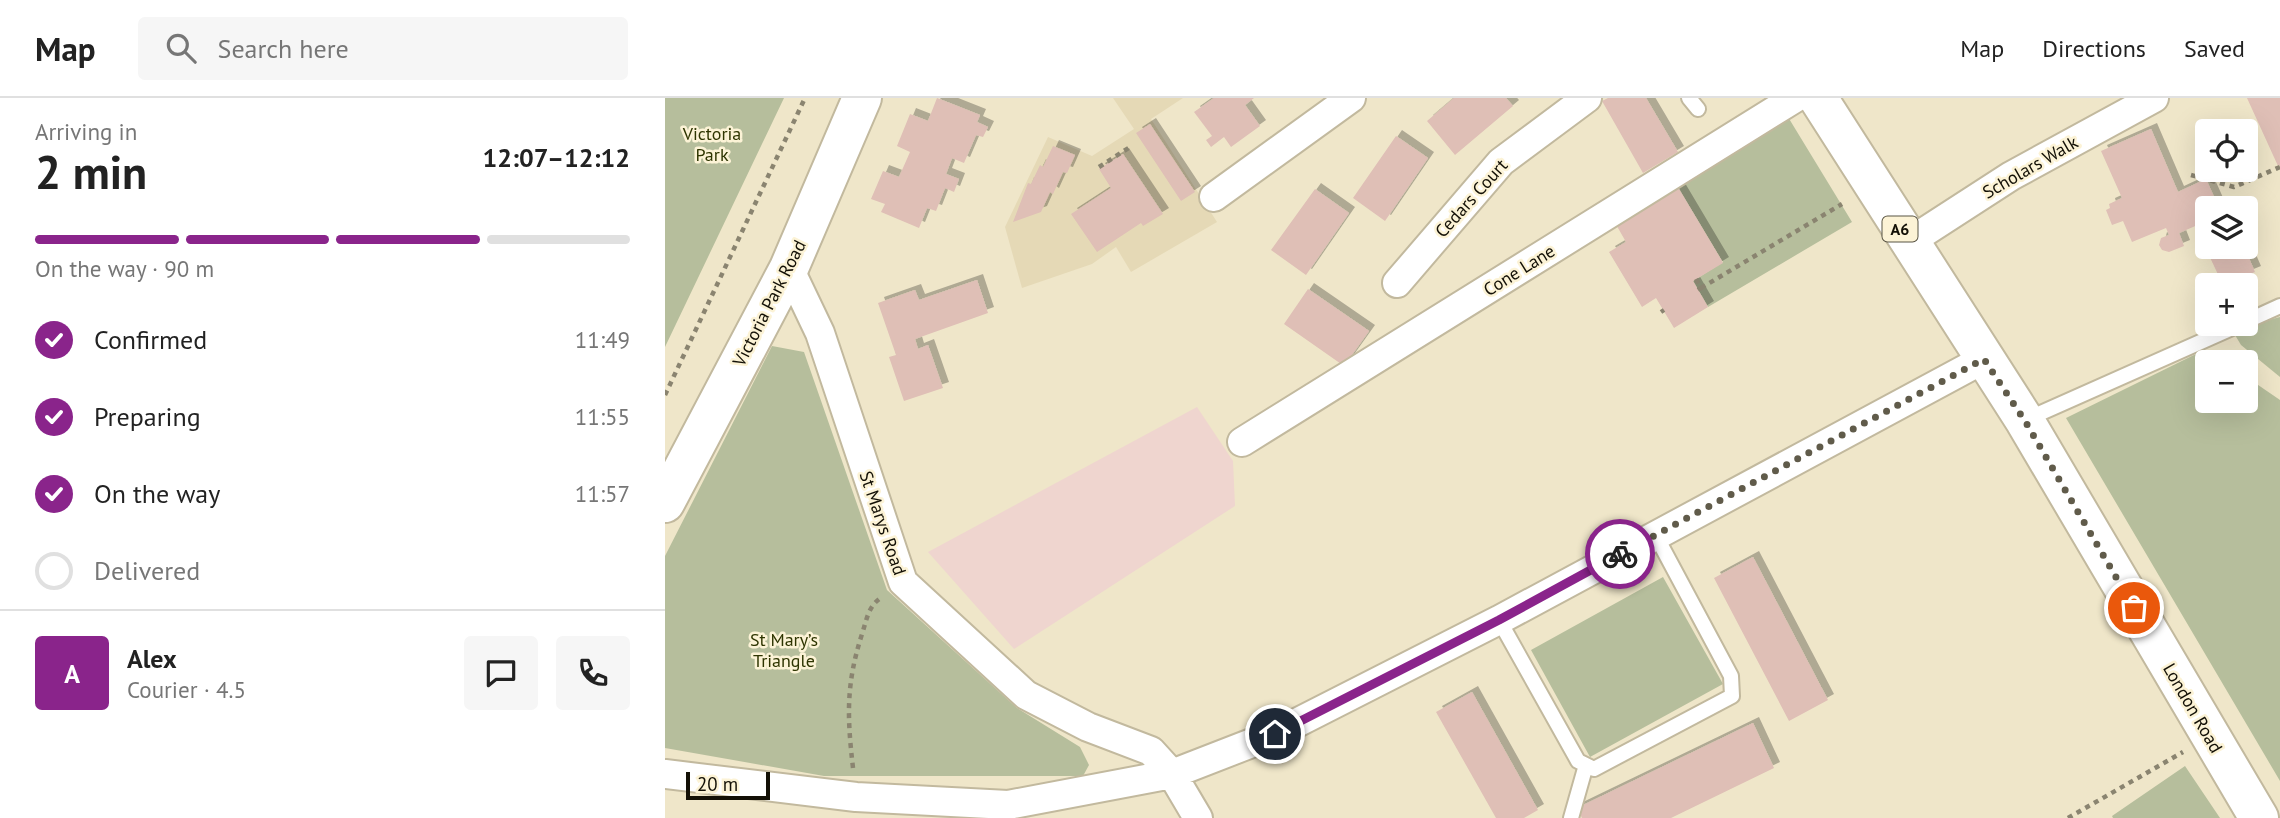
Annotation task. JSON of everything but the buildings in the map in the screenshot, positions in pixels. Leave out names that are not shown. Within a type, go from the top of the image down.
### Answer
[{"type":"main road","name":"Victoria Park Road","points":[[665,503],[789,268],[862,98]]},
{"type":"main road","name":"London Road","points":[[1818,98],[2025,421],[2259,818]]},
{"type":"street","points":[[1214,197],[1351,98]]},
{"type":"street","name":"Cedars Court","points":[[1397,283],[1501,162],[1587,98]]},
{"type":"street","name":"Cone Lane","points":[[1243,442],[1795,98]]},
{"type":"street","name":"Scholars Walk","points":[[1909,242],[2011,176],[2154,98]]},
{"type":"street","name":"St Marys Road","points":[[789,268],[820,333],[903,582],[1026,695],[1088,727],[1151,751],[1172,774],[1198,818]]},
{"type":"street","points":[[665,774],[978,811],[1172,774],[1275,734],[1499,620],[1984,359]]},
{"type":"lane","points":[[2258,316],[2280,306]]},
{"type":"lane","points":[[2025,421],[2214,336]]},
{"type":"lane","points":[[1499,620],[1578,761],[1594,769],[1732,696],[1731,676],[1655,534]]},
{"type":"lane","points":[[1571,818],[1585,765]]},
{"type":"path","points":[[665,395],[805,98]]},
{"type":"path","points":[[1099,167],[1131,147]]},
{"type":"path","points":[[2192,175],[2234,187],[2280,167]]},
{"type":"path","points":[[1696,279],[1700,289],[1842,204]]},
{"type":"path","points":[[856,797],[847,722],[851,668],[872,604],[903,582]]},
{"type":"path","points":[[2068,818],[2189,749]]},
{"type":"shaded area","points":[[1113,98],[1183,98],[1151,119],[1217,222],[1131,272],[1116,247],[1092,264],[1022,288],[1005,227],[1048,137],[1092,156],[1134,129]]},
{"type":"shaded area","points":[[1197,407],[1233,461],[1235,506],[1014,649],[928,552]]},
{"type":"green space","name":"Victoria Park","points":[[665,98],[784,98],[665,347]]},
{"type":"green space","points":[[1788,117],[1852,222],[1708,307],[1693,281],[1723,262],[1676,184]]},
{"type":"green space","points":[[2280,317],[2280,377],[2258,359],[2258,350],[2247,350],[2236,336],[2258,336],[2258,324]]},
{"type":"green space","name":"St Mary’s Triangle","points":[[772,346],[804,352],[887,590],[1017,708],[1080,747],[1089,765],[1083,776],[824,776],[665,748],[665,556]]},
{"type":"green space","points":[[2195,354],[2195,413],[2258,413],[2258,385],[2280,400],[2280,781],[2066,418]]},
{"type":"green space","points":[[1663,577],[1723,684],[1590,757],[1531,650]]},
{"type":"green space","points":[[2185,766],[2220,818],[2113,818],[2112,816]]},
{"type":"way so far","points":[[1620,554],[1984,359],[2025,421],[2134,608]]},
{"type":"route","points":[[1275,734],[1499,620],[1620,554]]}]
